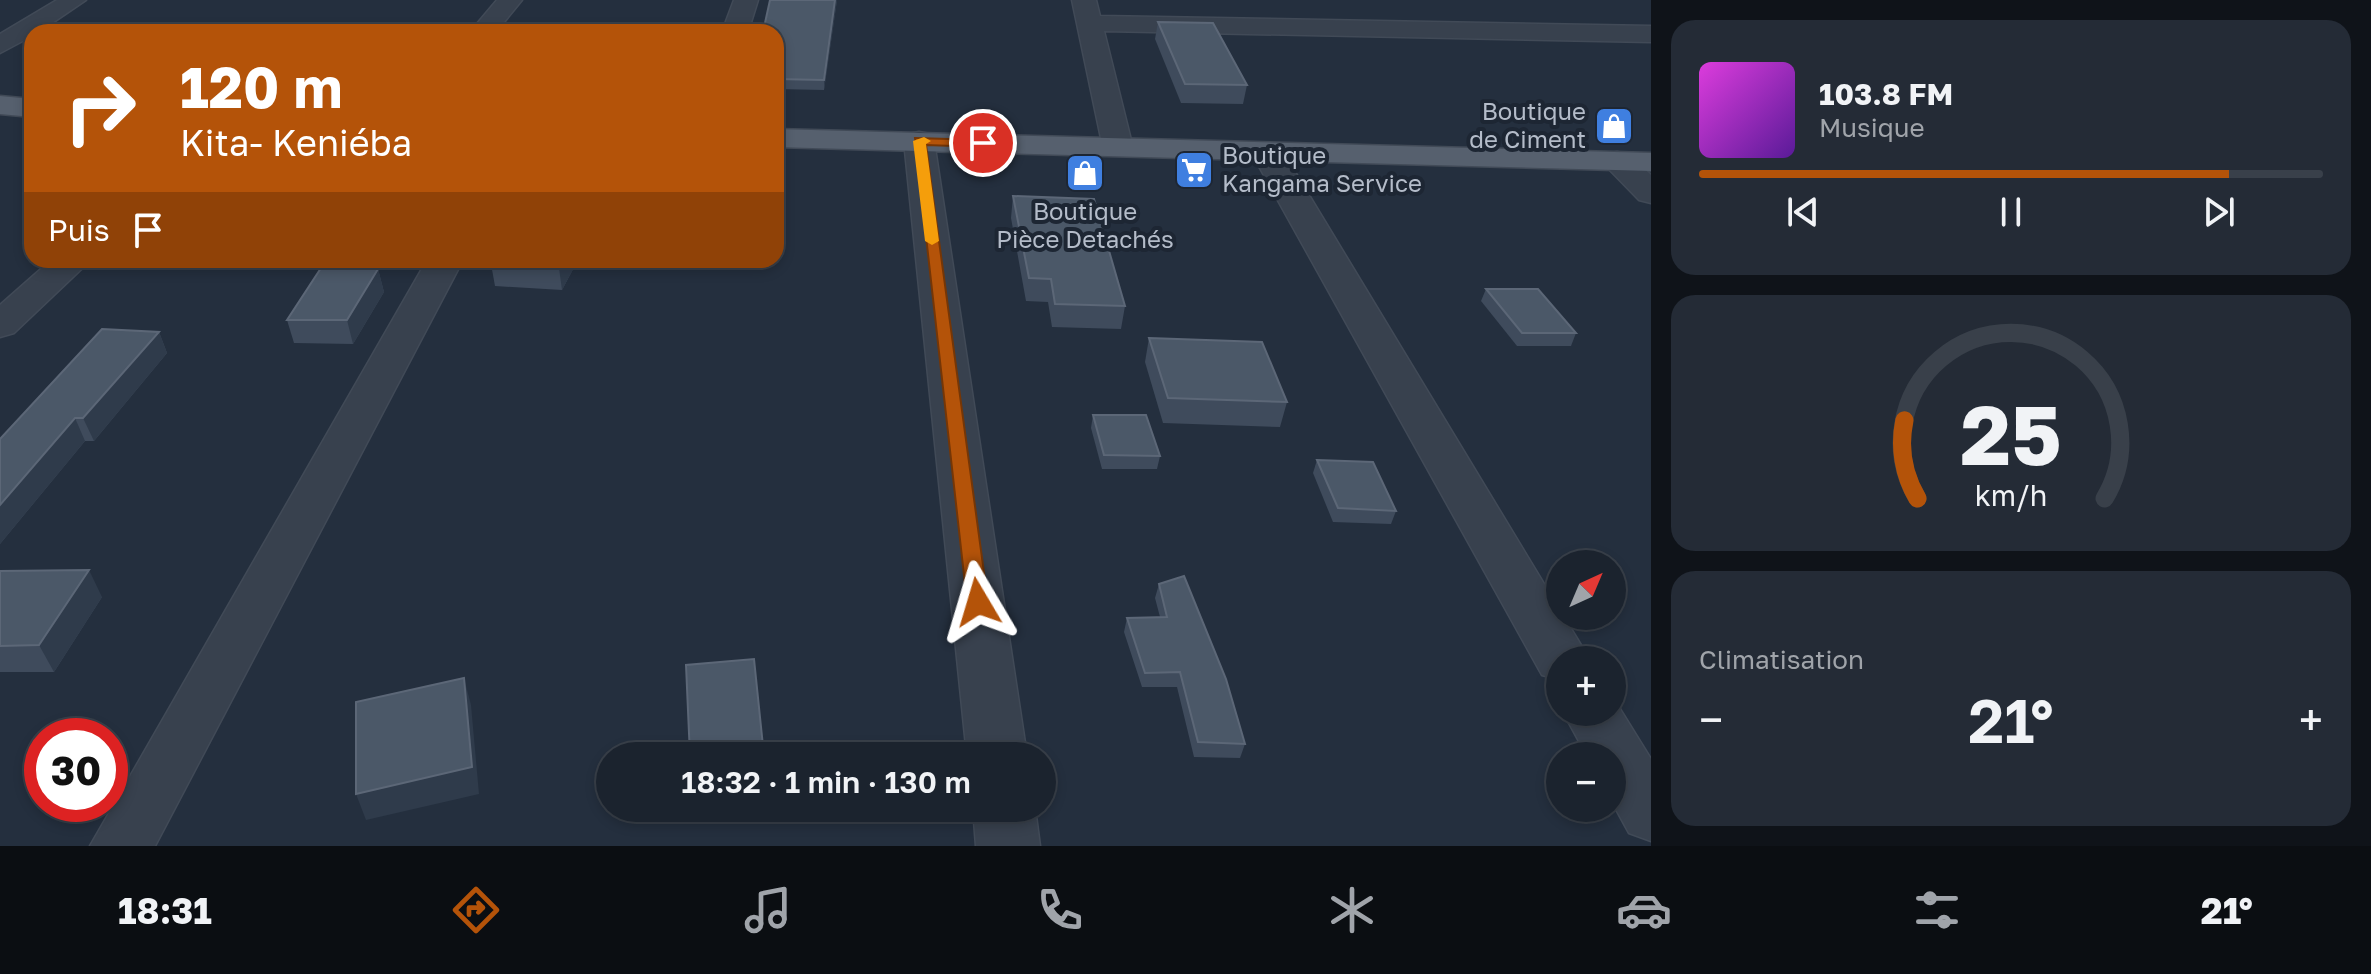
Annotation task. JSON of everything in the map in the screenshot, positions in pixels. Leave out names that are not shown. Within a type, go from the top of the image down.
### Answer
[{"type":"main road","points":[[0,105],[24,107]]},
{"type":"main road","points":[[784,138],[1651,162]]},
{"type":"street","points":[[490,24],[510,0]]},
{"type":"street","points":[[738,24],[746,0]]},
{"type":"street","points":[[31,24],[65,1]]},
{"type":"street","points":[[1118,148],[1086,11],[1651,34]]},
{"type":"street","points":[[0,45],[24,29]]},
{"type":"street","points":[[919,141],[995,742]]},
{"type":"street","points":[[1267,152],[1554,646]]},
{"type":"street","points":[[1617,161],[1651,193]]},
{"type":"street","points":[[0,325],[64,268]]},
{"type":"street","points":[[122,846],[441,268]]},
{"type":"street","points":[[1600,726],[1651,814]]},
{"type":"street","points":[[1005,822],[1008,846]]},
{"type":"building","points":[[770,0],[835,0],[824,80],[784,79],[784,24],[765,24]]},
{"type":"building","points":[[1158,22],[1213,23],[1247,85],[1185,84]]},
{"type":"building","points":[[1013,196],[1094,199],[1125,306],[1055,304],[1051,279],[1029,278]]},
{"type":"building","points":[[321,268],[378,269],[347,320],[287,320]]},
{"type":"building","points":[[1486,289],[1538,289],[1576,333],[1522,333]]},
{"type":"building","points":[[102,329],[159,332],[83,418],[75,418],[0,505],[0,439]]},
{"type":"building","points":[[1149,338],[1262,342],[1287,402],[1168,398]]},
{"type":"building","points":[[1093,415],[1146,415],[1160,456],[1104,455]]},
{"type":"building","points":[[1317,460],[1373,462],[1396,511],[1338,508]]},
{"type":"building","points":[[89,570],[39,645],[0,646],[0,571]]},
{"type":"building","points":[[1184,576],[1226,679],[1245,744],[1198,742],[1180,672],[1145,673],[1127,618],[1167,617],[1159,584]]},
{"type":"building","points":[[754,659],[763,742],[689,742],[686,665]]},
{"type":"building","points":[[464,678],[472,767],[356,794],[356,702]]},
{"type":"slow traffic","points":[[924,141],[919,141],[932,241]]},
{"type":"place","name":"Boutique de Ciment","points":[[1614,126]]},
{"type":"place","name":"Boutique Kangama Service","points":[[1194,170]]},
{"type":"place","name":"Boutique Pièce Detachés","points":[[1085,173]]},
{"type":"route","points":[[978,602],[919,141],[983,143]]}]
